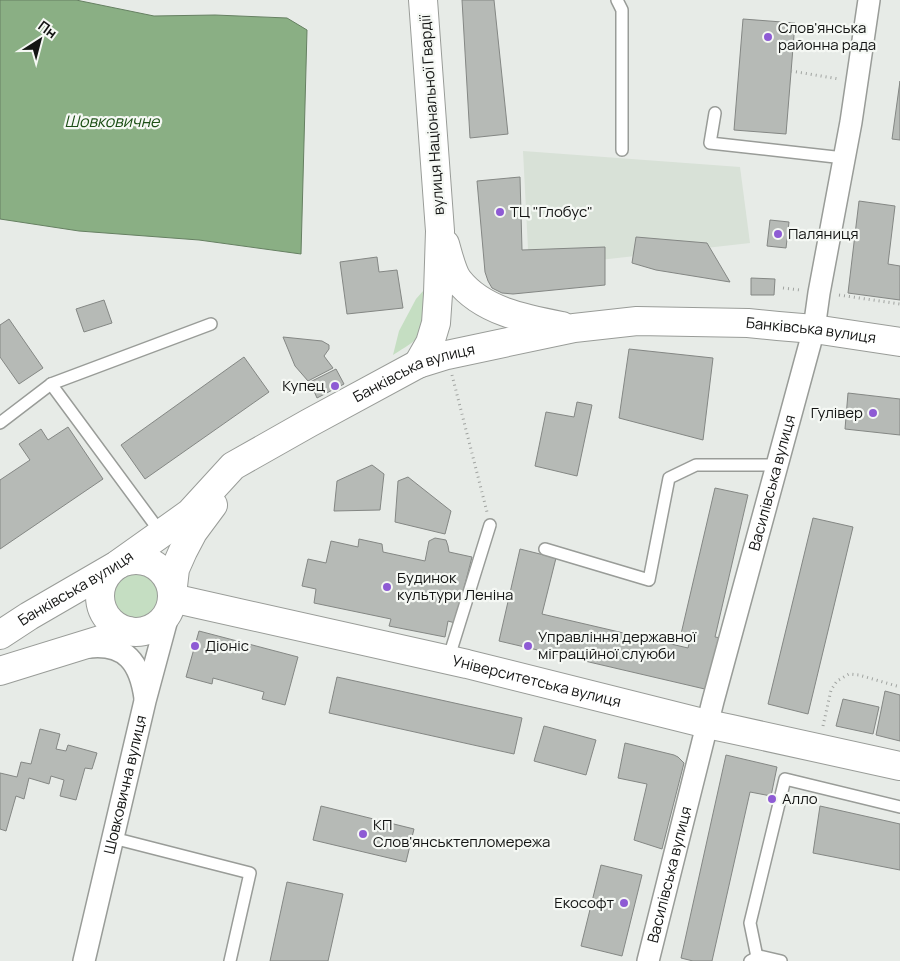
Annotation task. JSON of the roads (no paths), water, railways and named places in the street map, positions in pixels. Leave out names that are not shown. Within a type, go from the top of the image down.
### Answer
[{"type":"street","name":"вулиця Національної Гвардії","points":[[423,0],[440,231]]},
{"type":"street","name":"Василівська вулиця","points":[[652,960],[707,724],[814,329],[869,0]]},
{"type":"street","points":[[440,231],[457,279],[473,295],[497,309],[523,318],[574,328]]},
{"type":"street","points":[[418,364],[430,344],[436,323],[440,231]]},
{"type":"street","name":"Банківська вулиця","points":[[0,635],[117,565],[190,513],[233,466],[418,364],[447,355],[574,328],[637,321],[748,323],[814,329],[900,342]]},
{"type":"street","name":"Шовковична вулиця","points":[[84,961],[145,700],[171,600],[175,569],[193,532],[211,509],[233,466]]},
{"type":"street","points":[[0,670],[75,648],[117,628],[140,632],[154,627],[164,618],[171,600],[169,581],[156,566],[140,560],[128,561],[117,565],[105,576],[100,591],[101,606],[117,628],[130,660],[140,677],[145,700]]},
{"type":"street","name":"Університетська вулиця","points":[[171,600],[448,660],[707,724],[900,766]]},
{"type":"street","points":[[75,648],[109,647],[122,652],[130,660]]},
{"type":"lane","points":[[617,0],[622,10],[622,150]]},
{"type":"lane","points":[[715,113],[710,143],[844,158]]},
{"type":"lane","points":[[0,423],[51,384],[211,324]]},
{"type":"lane","points":[[51,384],[161,533]]},
{"type":"lane","points":[[545,549],[649,580],[669,478],[696,465],[776,466]]},
{"type":"lane","points":[[448,660],[490,525]]},
{"type":"lane","points":[[781,961],[759,956],[754,959],[750,923],[785,779],[900,807]]},
{"type":"lane","points":[[113,838],[250,873],[230,961]]},
{"type":"water","name":"Шовковичне","points":[[0,0],[76,0],[154,16],[215,15],[287,18],[307,30],[301,254],[199,240],[79,231],[0,219]]},
{"type":"place","name":"Слов'янська районна рада","points":[[768,37]]},
{"type":"place","name":"ТЦ \"Глобус\"","points":[[500,212]]},
{"type":"place","name":"Паляниця","points":[[778,234]]},
{"type":"place","name":"Купец","points":[[335,386]]},
{"type":"place","name":"Гулівер","points":[[873,413]]},
{"type":"place","name":"Будинок культури Леніна","points":[[387,587]]},
{"type":"place","name":"Діоніс","points":[[195,646]]},
{"type":"place","name":"Управління державної міграційної слуюби","points":[[528,646]]},
{"type":"place","name":"Алло","points":[[772,799]]},
{"type":"place","name":"КП Слов'янськтепломережа","points":[[363,834]]},
{"type":"place","name":"Екософт","points":[[624,903]]}]
